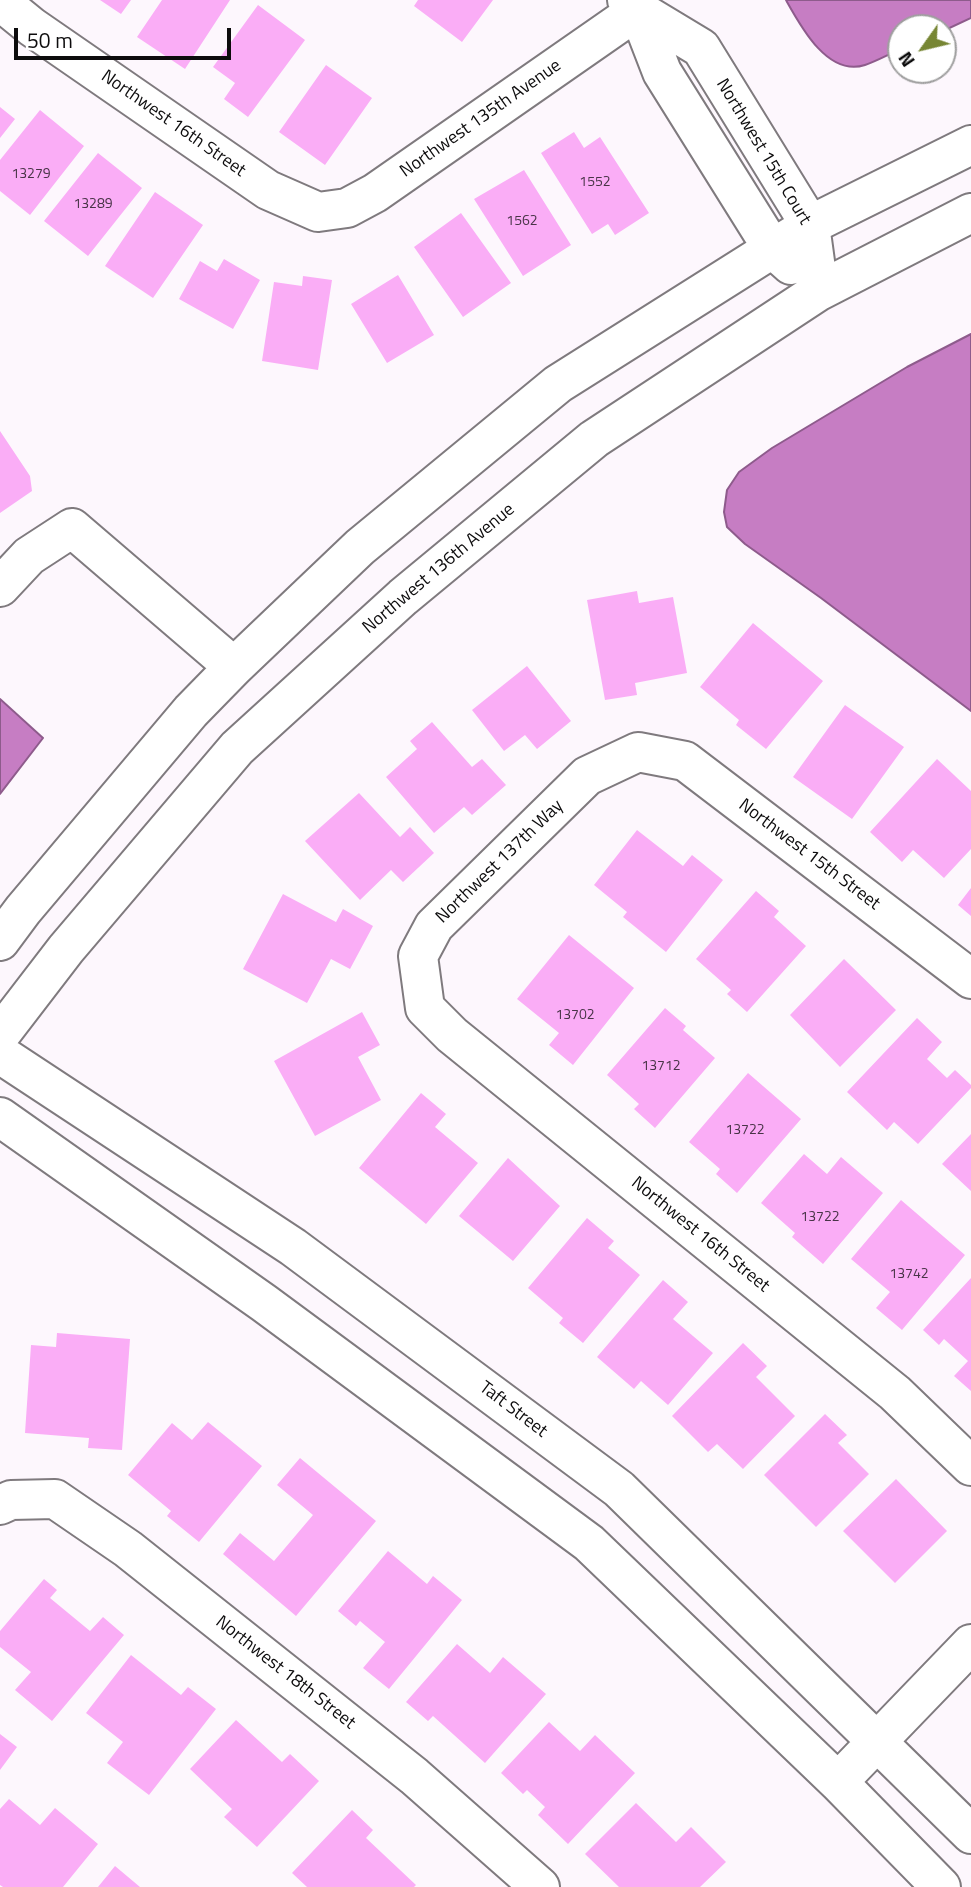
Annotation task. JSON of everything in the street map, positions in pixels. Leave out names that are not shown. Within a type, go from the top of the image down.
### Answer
[{"type":"street","name":"Northwest 16th Street","points":[[0,1],[32,27],[268,190],[318,212]]},
{"type":"street","name":"Northwest 135th Avenue","points":[[318,212],[347,208],[375,193],[632,5]]},
{"type":"street","name":"Northwest 15th Court","points":[[632,5],[701,48],[810,225],[819,290]]},
{"type":"street","points":[[632,5],[662,72],[772,248],[819,290]]},
{"type":"street","points":[[0,941],[23,910],[191,711],[234,667],[360,547],[558,384],[810,225],[971,145]]},
{"type":"street","name":"Northwest 136th Avenue","points":[[0,1035],[66,949],[247,738],[403,597],[594,439],[819,290],[971,213]]},
{"type":"street","points":[[0,587],[29,556],[72,528],[234,667]]},
{"type":"street","name":"Northwest 15th Street","points":[[638,751],[685,761],[971,979]]},
{"type":"street","name":"Northwest 137th Way","points":[[425,1008],[418,956],[434,926],[587,776],[638,751]]},
{"type":"street","name":"Northwest 16th Street","points":[[425,1008],[452,1035],[895,1393],[971,1466]]},
{"type":"street","name":"Taft Street","points":[[0,1054],[293,1247],[619,1489],[971,1834]]},
{"type":"street","points":[[0,1117],[264,1303],[589,1544],[838,1782],[941,1887]]},
{"type":"street","name":"Northwest 18th Street","points":[[6,1502],[55,1499],[128,1549],[414,1776],[540,1887]]},
{"type":"street","points":[[838,1782],[971,1644]]},
{"type":"shaded area","points":[[786,0],[971,0],[971,18],[957,24],[957,14],[887,14],[887,55],[865,65],[852,67],[839,64],[828,57],[799,23]]},
{"type":"shaded area","points":[[971,334],[971,711],[745,544],[727,527],[724,512],[727,490],[739,472],[772,448],[907,367]]},
{"type":"shaded area","points":[[0,699],[43,738],[0,794]]},
{"type":"building","points":[[100,0],[131,0],[121,14]]},
{"type":"building","points":[[162,0],[230,0],[185,69],[137,37]]},
{"type":"building","points":[[418,0],[493,0],[462,42],[414,6]]},
{"type":"building","points":[[258,5],[305,40],[248,117],[224,99],[235,83],[213,67]]},
{"type":"building","points":[[326,65],[372,98],[325,165],[279,132]]},
{"type":"building","points":[[0,107],[15,119],[0,138]]},
{"type":"building","points":[[40,110],[84,146],[30,215],[0,191],[0,160]]},
{"type":"building","points":[[574,132],[584,148],[600,137],[649,213],[615,235],[608,224],[592,234],[541,153]]},
{"type":"building","points":[[98,153],[142,188],[88,256],[44,221]]},
{"type":"building","points":[[524,170],[571,245],[523,276],[474,199]]},
{"type":"building","points":[[155,192],[203,225],[153,298],[105,266]]},
{"type":"building","points":[[461,213],[511,283],[463,317],[414,247]]},
{"type":"building","points":[[224,259],[260,280],[233,329],[179,299],[200,261],[217,271]]},
{"type":"building","points":[[398,275],[434,335],[387,363],[351,304]]},
{"type":"building","points":[[303,276],[332,280],[318,370],[262,361],[274,282],[302,286]]},
{"type":"building","points":[[0,431],[30,476],[32,491],[0,513]]},
{"type":"building","points":[[637,591],[639,603],[673,597],[687,673],[635,683],[637,695],[605,700],[587,600]]},
{"type":"building","points":[[753,623],[823,681],[766,749],[736,725],[739,720],[700,687]]},
{"type":"building","points":[[527,666],[571,721],[537,749],[525,735],[504,751],[472,710]]},
{"type":"building","points":[[845,705],[904,747],[852,819],[793,777]]},
{"type":"building","points":[[432,722],[472,767],[482,759],[506,785],[472,815],[464,807],[434,833],[386,777],[417,749],[410,741]]},
{"type":"building","points":[[937,759],[971,791],[971,849],[944,878],[913,850],[902,862],[870,832]]},
{"type":"building","points":[[359,793],[400,837],[410,827],[434,853],[403,882],[391,870],[360,900],[305,841]]},
{"type":"building","points":[[637,830],[683,866],[692,855],[723,880],[666,952],[623,917],[627,912],[594,885]]},
{"type":"building","points":[[971,888],[971,916],[958,905]]},
{"type":"building","points":[[756,891],[779,911],[774,917],[806,946],[747,1012],[727,994],[731,990],[696,959]]},
{"type":"building","points":[[283,894],[336,922],[343,909],[373,926],[350,969],[331,959],[307,1003],[243,969]]},
{"type":"building","points":[[569,935],[634,988],[573,1065],[549,1045],[559,1033],[517,999]]},
{"type":"building","points":[[844,959],[896,1010],[840,1067],[790,1015]]},
{"type":"building","points":[[665,1008],[686,1026],[683,1030],[715,1058],[655,1128],[634,1109],[639,1104],[607,1075]]},
{"type":"building","points":[[362,1012],[380,1045],[358,1057],[381,1100],[315,1136],[274,1061]]},
{"type":"building","points":[[917,1018],[942,1042],[927,1059],[947,1078],[955,1070],[971,1085],[918,1144],[894,1122],[887,1130],[847,1092]]},
{"type":"building","points":[[748,1073],[801,1119],[737,1193],[716,1174],[720,1169],[689,1142]]},
{"type":"building","points":[[421,1093],[446,1114],[435,1127],[478,1163],[426,1224],[359,1168]]},
{"type":"building","points":[[971,1134],[971,1191],[942,1164]]},
{"type":"building","points":[[804,1154],[827,1174],[841,1157],[883,1193],[823,1264],[792,1237],[795,1233],[761,1203]]},
{"type":"building","points":[[508,1158],[560,1206],[513,1261],[459,1216]]},
{"type":"building","points":[[901,1200],[965,1255],[902,1330],[876,1308],[890,1292],[851,1259]]},
{"type":"building","points":[[587,1218],[614,1241],[608,1248],[640,1275],[583,1343],[559,1323],[563,1318],[528,1288]]},
{"type":"building","points":[[971,1278],[971,1391],[954,1376],[968,1361],[944,1339],[939,1345],[923,1330]]},
{"type":"building","points":[[663,1280],[688,1302],[673,1319],[713,1353],[668,1405],[641,1381],[634,1389],[597,1357]]},
{"type":"building","points":[[57,1333],[130,1339],[122,1450],[88,1448],[89,1438],[25,1433],[31,1345],[56,1347]]},
{"type":"building","points":[[743,1343],[767,1366],[756,1377],[795,1416],[743,1469],[717,1444],[708,1452],[672,1416]]},
{"type":"building","points":[[825,1414],[847,1435],[838,1443],[869,1474],[816,1527],[764,1475]]},
{"type":"building","points":[[208,1422],[262,1466],[199,1542],[167,1516],[171,1511],[128,1475],[172,1423],[192,1440]]},
{"type":"building","points":[[300,1458],[376,1521],[296,1616],[223,1554],[240,1533],[274,1561],[313,1515],[277,1485]]},
{"type":"building","points":[[896,1479],[947,1531],[895,1583],[843,1531]]},
{"type":"building","points":[[388,1551],[427,1584],[433,1576],[462,1600],[389,1689],[363,1668],[385,1642],[360,1621],[356,1626],[338,1611]]},
{"type":"building","points":[[44,1579],[57,1590],[50,1598],[90,1631],[103,1617],[124,1635],[52,1721],[15,1690],[31,1672],[0,1647],[0,1631]]},
{"type":"building","points":[[457,1644],[490,1673],[503,1657],[546,1694],[485,1763],[433,1716],[428,1721],[406,1702]]},
{"type":"building","points":[[131,1655],[181,1695],[188,1687],[216,1709],[149,1795],[107,1763],[123,1742],[86,1713]]},
{"type":"building","points":[[236,1720],[282,1762],[290,1754],[319,1781],[257,1847],[224,1817],[232,1809],[190,1769]]},
{"type":"building","points":[[549,1722],[580,1751],[595,1735],[635,1773],[568,1844],[538,1815],[545,1807],[527,1790],[523,1794],[501,1773]]},
{"type":"building","points":[[0,1734],[17,1747],[0,1770]]},
{"type":"building","points":[[9,1799],[40,1825],[55,1808],[98,1844],[63,1887],[0,1885],[0,1809]]},
{"type":"building","points":[[636,1803],[676,1842],[691,1827],[726,1862],[700,1887],[619,1887],[585,1854]]},
{"type":"building","points":[[352,1810],[373,1830],[366,1838],[416,1885],[414,1887],[307,1887],[292,1873]]},
{"type":"building","points":[[115,1866],[140,1887],[98,1887]]}]
